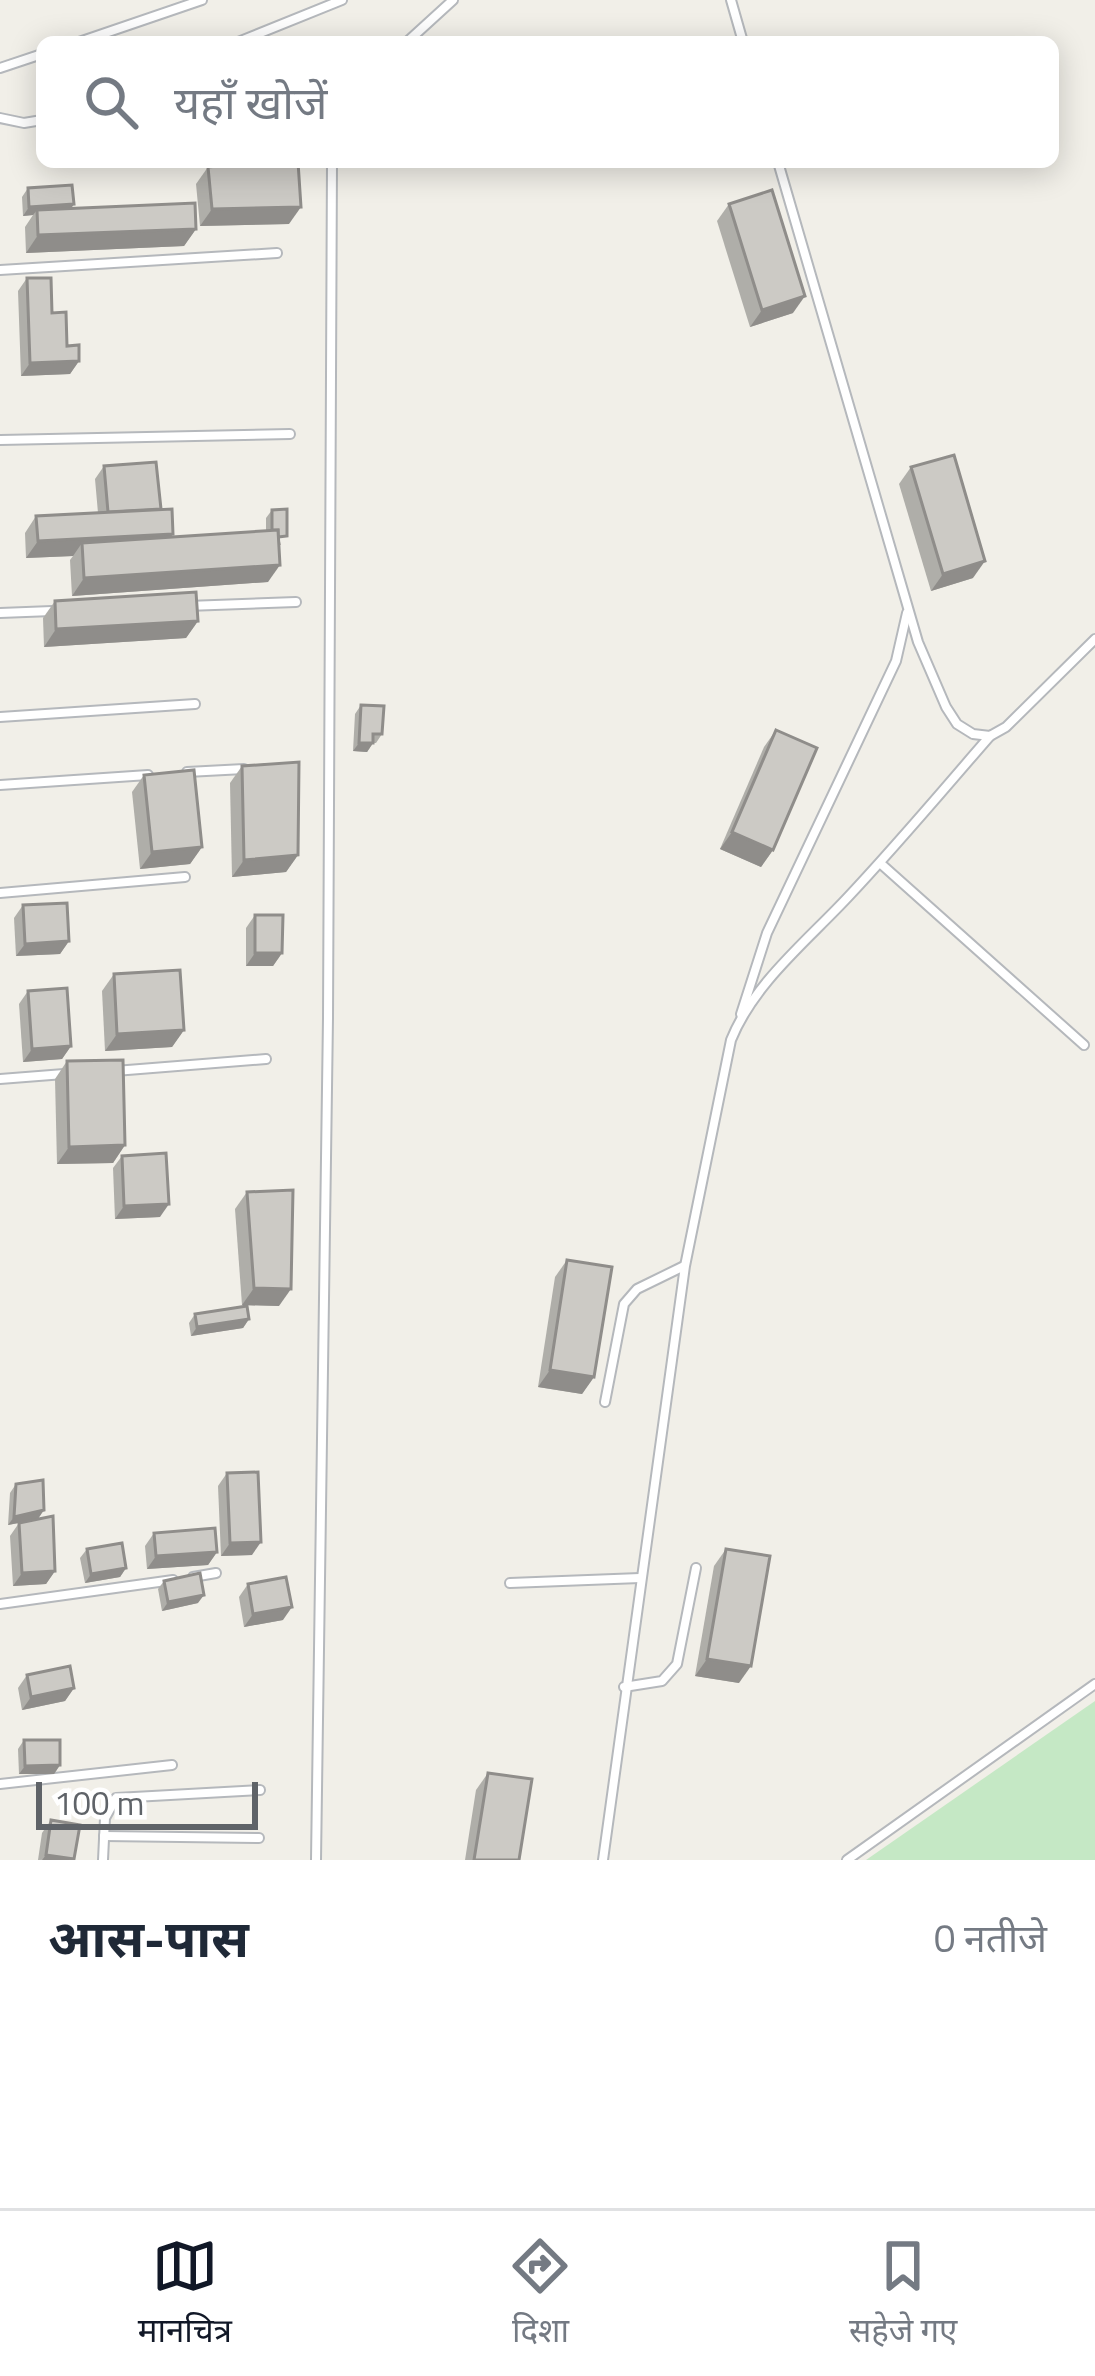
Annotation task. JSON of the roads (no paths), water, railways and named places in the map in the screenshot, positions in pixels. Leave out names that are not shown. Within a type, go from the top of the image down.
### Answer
[{"type":"lane","points":[[97,36],[202,0]]},
{"type":"lane","points":[[253,36],[342,0]]},
{"type":"lane","points":[[414,36],[453,0]]},
{"type":"lane","points":[[731,0],[741,36]]},
{"type":"lane","points":[[0,68],[36,56]]},
{"type":"lane","points":[[0,118],[36,121]]},
{"type":"lane","points":[[316,1860],[328,1018],[332,168]]},
{"type":"lane","points":[[780,168],[907,612],[957,724],[973,734],[990,736]]},
{"type":"lane","points":[[0,270],[277,253]]},
{"type":"lane","points":[[0,440],[290,434]]},
{"type":"lane","points":[[182,606],[296,602]]},
{"type":"lane","points":[[0,613],[68,610]]},
{"type":"lane","points":[[603,1860],[685,1266],[725,1062],[767,933],[896,661],[907,612]]},
{"type":"lane","points":[[738,1022],[776,970],[880,863],[990,736],[1006,727],[1094,640]]},
{"type":"lane","points":[[0,717],[195,704]]},
{"type":"lane","points":[[181,773],[248,768]]},
{"type":"lane","points":[[0,785],[158,774]]},
{"type":"lane","points":[[880,863],[1084,1045]]},
{"type":"lane","points":[[0,892],[185,878]]},
{"type":"lane","points":[[111,1071],[266,1059]]},
{"type":"lane","points":[[0,1079],[67,1074]]},
{"type":"lane","points":[[605,1402],[624,1304],[638,1289],[685,1266]]},
{"type":"lane","points":[[625,1687],[662,1681],[677,1664],[696,1568]]},
{"type":"lane","points":[[0,1604],[216,1573]]},
{"type":"lane","points":[[510,1583],[640,1578]]},
{"type":"lane","points":[[848,1860],[1095,1684]]},
{"type":"lane","points":[[0,1784],[172,1765]]},
{"type":"lane","points":[[103,1860],[108,1806],[116,1798],[260,1790]]},
{"type":"lane","points":[[104,1837],[259,1838]]}]
